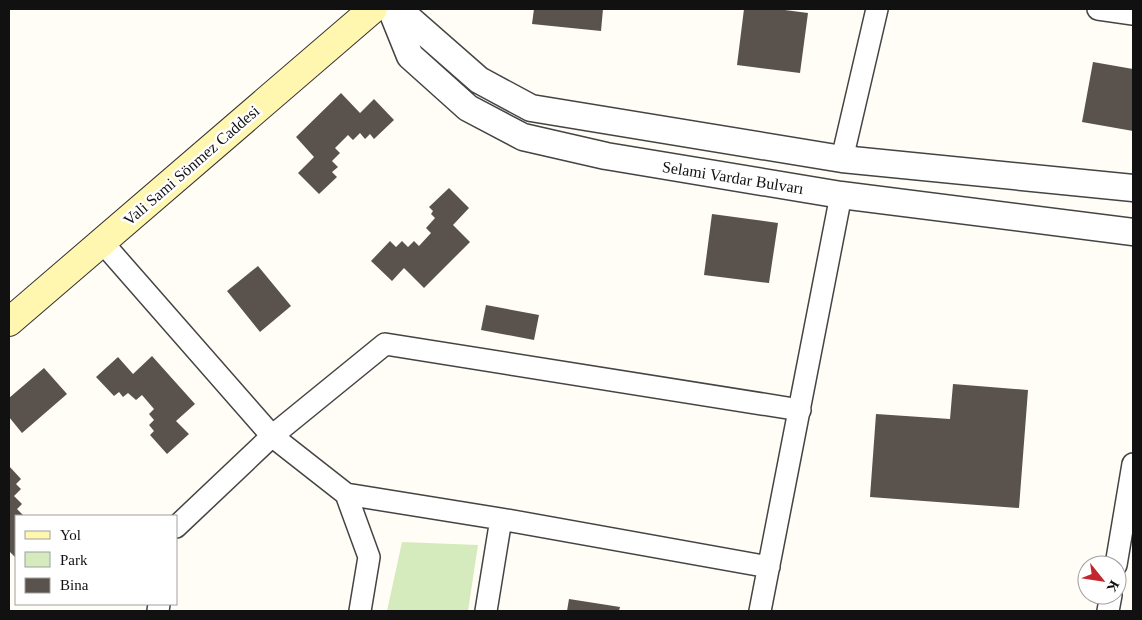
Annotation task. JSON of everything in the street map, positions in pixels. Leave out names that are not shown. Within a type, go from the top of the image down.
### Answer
[{"type":"main road","name":"Vali Sami Sönmez Caddesi","points":[[9,322],[373,9]]},
{"type":"street","name":"Selami Vardar Bulvarı","points":[[391,9],[410,56],[468,108],[523,137],[606,156],[841,195],[1133,232]]},
{"type":"street","points":[[398,9],[479,80],[532,108],[842,159],[1133,188]]},
{"type":"street","points":[[842,159],[877,9]]},
{"type":"street","points":[[1098,9],[1133,14]]},
{"type":"street","points":[[760,611],[841,195]]},
{"type":"street","points":[[102,242],[272,436],[346,494],[501,519],[768,567]]},
{"type":"street","points":[[178,525],[272,436],[385,344],[800,410]]},
{"type":"street","points":[[1118,555],[1133,464]]},
{"type":"street","points":[[346,494],[369,557],[360,611]]},
{"type":"street","points":[[486,611],[501,519]]},
{"type":"green space","points":[[402,542],[478,545],[468,611],[387,611]]},
{"type":"building","points":[[534,9],[603,9],[601,31],[532,24]]},
{"type":"building","points":[[744,9],[777,9],[808,13],[800,73],[737,65]]},
{"type":"building","points":[[1093,62],[1133,69],[1133,131],[1082,122]]},
{"type":"building","points":[[341,93],[360,113],[374,99],[394,120],[374,139],[370,134],[365,139],[360,133],[353,140],[348,135],[335,148],[340,153],[332,161],[338,167],[332,172],[337,177],[319,194],[298,173],[314,157],[296,137]]},
{"type":"building","points":[[449,188],[469,208],[453,225],[470,242],[424,288],[404,268],[392,281],[371,261],[390,241],[396,247],[402,241],[408,247],[414,241],[419,246],[431,233],[426,228],[435,218],[431,214],[433,211],[429,207]]},
{"type":"building","points":[[712,214],[778,223],[769,283],[704,275]]},
{"type":"building","points":[[258,266],[291,306],[260,332],[227,291]]},
{"type":"building","points":[[486,305],[539,315],[534,340],[481,330]]},
{"type":"building","points":[[152,356],[195,404],[176,421],[189,434],[167,454],[150,435],[154,431],[149,425],[154,420],[149,414],[154,409],[142,395],[136,400],[128,393],[123,397],[119,392],[114,396],[96,377],[118,357],[133,374]]},
{"type":"building","points":[[44,368],[67,394],[22,433],[9,417],[9,398]]},
{"type":"building","points":[[953,384],[1028,390],[1019,508],[870,497],[876,414],[950,419]]},
{"type":"building","points":[[9,466],[21,479],[16,484],[21,489],[14,496],[22,504],[17,509],[23,515],[15,515],[15,557],[9,551]]},
{"type":"building","points":[[569,599],[620,607],[619,611],[567,611]]}]
